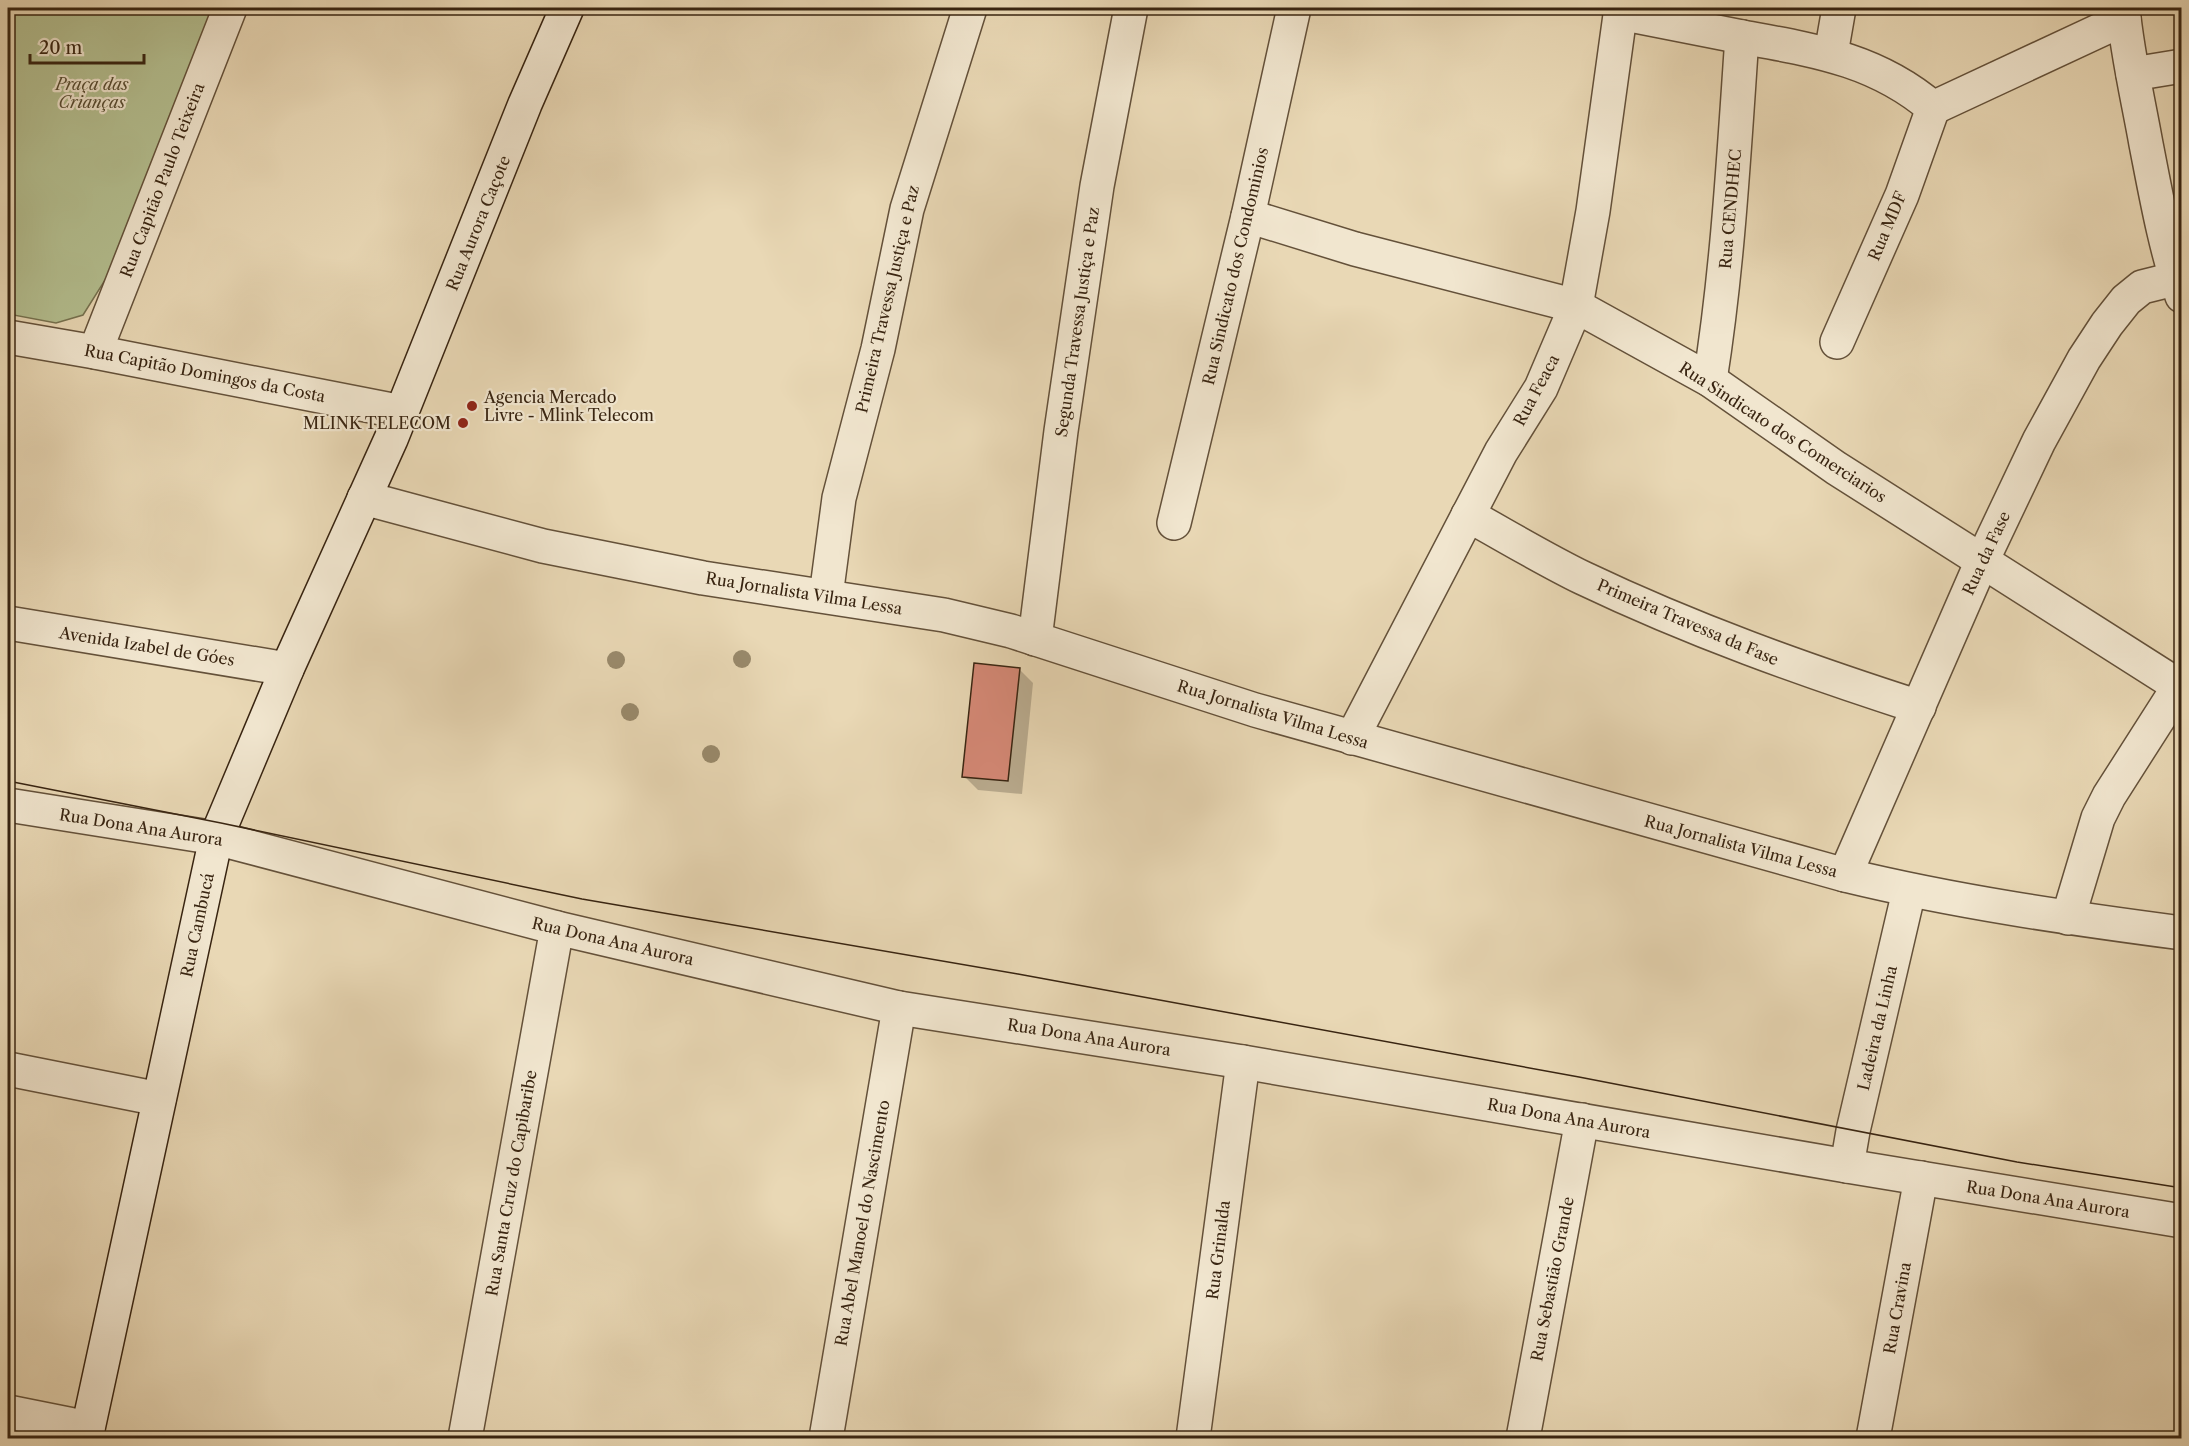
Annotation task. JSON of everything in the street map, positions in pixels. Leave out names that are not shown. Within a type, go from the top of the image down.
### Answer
[{"type":"street","name":"Rua Capitão Paulo Teixeira","points":[[95,352],[230,8]]},
{"type":"street","name":"Rua Aurora Caçote","points":[[397,426],[525,104],[567,8]]},
{"type":"street","name":"Primeira Travessa Justiça e Paz","points":[[826,596],[839,498],[878,349],[907,209],[970,8]]},
{"type":"street","name":"Segunda Travessa Justiça e Paz","points":[[1035,639],[1061,431],[1095,198],[1131,8]]},
{"type":"street","name":"Rua Sindicato dos Condominios","points":[[1174,523],[1248,216],[1294,8]]},
{"type":"street","points":[[1831,54],[1839,8]]},
{"type":"street","points":[[1621,10],[1742,37],[1807,48],[1852,60],[1915,92],[1933,108],[2124,13],[2133,74],[2156,190],[2179,284]]},
{"type":"street","name":"Rua Feaca","points":[[1352,738],[1501,452],[1541,388],[1576,306],[1593,212],[1621,10]]},
{"type":"street","name":"Rua CENDHEC","points":[[1710,380],[1721,314],[1730,224],[1742,37]]},
{"type":"street","points":[[2133,74],[2181,66]]},
{"type":"street","name":"Rua MDF","points":[[1837,342],[1902,195],[1933,108]]},
{"type":"street","name":"Rua Sindicato dos Comerciarios","points":[[1248,216],[1367,252],[1576,306],[1710,380],[1836,468],[2180,688]]},
{"type":"street","name":"Rua da Fase","points":[[1845,875],[1982,561],[2039,441],[2085,359],[2107,324],[2126,300],[2142,287],[2179,284]]},
{"type":"street","name":"Rua Capitão Domingos da Costa","points":[[8,337],[95,352],[397,426]]},
{"type":"street","name":"Rua Cambucá","points":[[87,1433],[216,838],[287,669],[397,426]]},
{"type":"street","name":"Rua Jornalista Vilma Lessa","points":[[364,498],[543,546],[704,578],[944,615],[1035,639],[1255,710],[1352,738],[1909,891],[2068,918],[2181,933]]},
{"type":"street","name":"Primeira Travessa da Fase","points":[[1468,515],[1583,578],[1711,634],[1812,673],[1918,707]]},
{"type":"street","name":"Avenida Izabel de Góes","points":[[8,623],[287,669]]},
{"type":"street","points":[[2068,918],[2098,818],[2109,796],[2180,688]]},
{"type":"street","name":"Rua Dona Ana Aurora","points":[[8,805],[216,838],[557,928],[899,1008],[1243,1062],[2181,1221]]},
{"type":"street","name":"Ladeira da Linha","points":[[1847,1166],[1853,1131],[1909,891]]},
{"type":"street","name":"Rua Santa Cruz do Capibaribe","points":[[465,1438],[557,928]]},
{"type":"street","name":"Rua Abel Manoel do Nascimento","points":[[826,1438],[899,1008]]},
{"type":"street","name":"Rua Grinalda","points":[[1193,1438],[1243,1062]]},
{"type":"street","points":[[8,1069],[159,1099]]},
{"type":"street","name":"Rua Sebastião Grande","points":[[1522,1438],[1582,1120]]},
{"type":"street","name":"Rua Cravina","points":[[1873,1438],[1921,1178]]},
{"type":"street","points":[[8,1412],[87,1433]]},
{"type":"green space","name":"Praça das Crianças","points":[[8,8],[218,8],[107,277],[83,315],[56,323],[8,314]]},
{"type":"building","points":[[974,663],[1020,668],[1008,781],[962,777]]},
{"type":"tram line","points":[[8,781],[582,899],[1018,974],[1579,1077],[2017,1162],[2182,1188]]},
{"type":"place","name":"Agencia Mercado Livre - Mlink Telecom","points":[[472,406]]},
{"type":"place","name":"MLINK TELECOM","points":[[463,423]]}]
